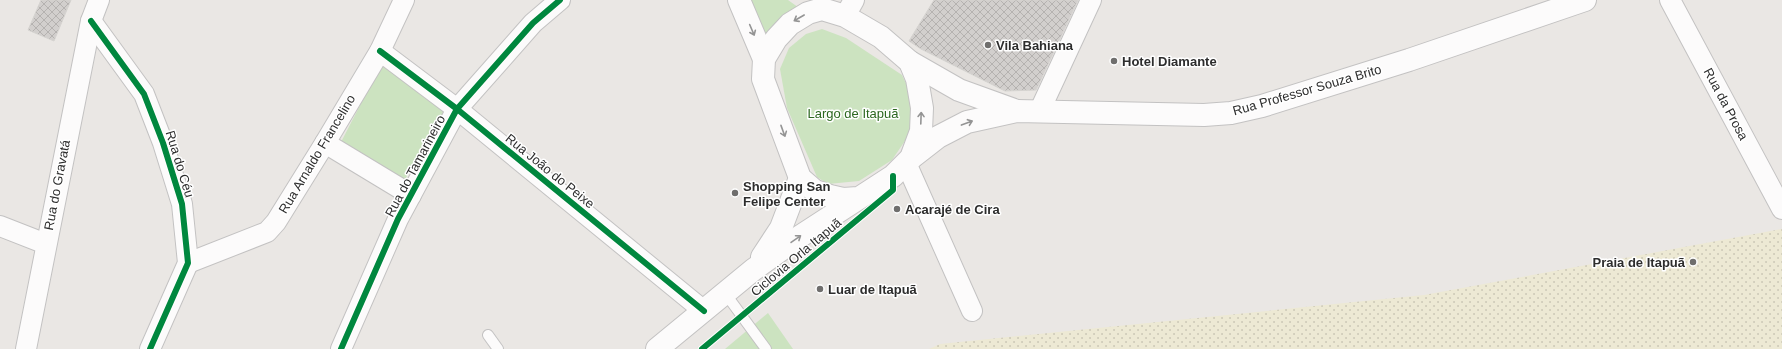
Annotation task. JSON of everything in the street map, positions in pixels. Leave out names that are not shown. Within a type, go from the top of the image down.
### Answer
[{"type":"main road","points":[[739,0],[764,59],[763,79],[800,178],[806,185],[815,191],[843,199],[858,198]]},
{"type":"main road","name":"Rua Professor Souza Brito","points":[[753,270],[796,239],[894,176],[908,161],[938,137],[967,122],[1017,110],[1204,115],[1231,113],[1262,106],[1409,60],[1585,0]]},
{"type":"main road","points":[[764,59],[776,39],[790,24],[808,13],[838,7]]},
{"type":"main road","name":"Rua Professor Souza Brito","points":[[838,7],[881,37],[910,62],[959,90],[1017,110]]},
{"type":"main road","points":[[908,161],[921,131],[922,108],[917,79],[910,62]]},
{"type":"main road","points":[[658,349],[753,270],[781,228],[800,178]]},
{"type":"street","points":[[91,21],[99,0]]},
{"type":"street","name":"Rua Arnaldo Francelino","points":[[188,263],[267,232],[276,222],[380,51],[404,0]]},
{"type":"street","name":"Rua do Tamarineiro","points":[[342,349],[398,220],[457,109],[533,23],[560,0]]},
{"type":"street","points":[[1040,110],[1091,0]]},
{"type":"street","name":"Rua da Prosa","points":[[1670,0],[1782,209]]},
{"type":"street","name":"Rua do Gravatá","points":[[26,349],[91,21]]},
{"type":"street","name":"Rua do Céu","points":[[91,21],[144,94],[163,143],[182,204],[188,263],[150,349]]},
{"type":"street","name":"Rua João do Peixe","points":[[380,51],[457,109],[704,311]]},
{"type":"street","points":[[325,143],[411,195]]},
{"type":"street","points":[[908,161],[972,311]]},
{"type":"street","points":[[0,226],[46,244]]},
{"type":"lane","points":[[725,293],[766,349]]},
{"type":"lane","points":[[488,335],[498,349]]},
{"type":"sand","name":"Praia de Itapuã","points":[[1782,229],[1782,349],[929,349],[940,344],[1424,295]]},
{"type":"green space","points":[[745,0],[788,0],[802,10],[763,42]]},
{"type":"green space","name":"Largo de Itapuã","points":[[822,29],[846,38],[902,75],[915,102],[911,132],[892,160],[859,181],[828,184],[817,177],[787,108],[780,69],[789,48],[806,34]]},
{"type":"green space","points":[[383,61],[447,111],[404,181],[340,144]]},
{"type":"green space","points":[[768,313],[793,349],[725,349]]},
{"type":"building","points":[[41,0],[71,0],[54,41],[28,30]]},
{"type":"building","name":"Vila Bahiana","points":[[934,0],[1078,0],[1036,90],[1005,91],[921,49],[909,41]]},
{"type":"cycle path","points":[[341,349],[398,219],[457,109],[533,23],[560,0]]},
{"type":"cycle path","points":[[91,21],[144,94],[163,143],[182,204],[188,263],[150,349]]},
{"type":"cycle path","points":[[380,51],[457,109],[704,311]]},
{"type":"cycle path","name":"Ciclovia Orla Itapuã","points":[[702,349],[893,190],[893,176]]},
{"type":"place","name":"Vila Bahiana","points":[[988,45]]},
{"type":"place","name":"Hotel Diamante","points":[[1114,61]]},
{"type":"place","name":"Shopping San Felipe Center","points":[[735,193]]},
{"type":"place","name":"Acarajé de Cira","points":[[897,209]]},
{"type":"place","name":"Praia de Itapuã","points":[[1693,262]]},
{"type":"place","name":"Luar de Itapuã","points":[[820,289]]}]
